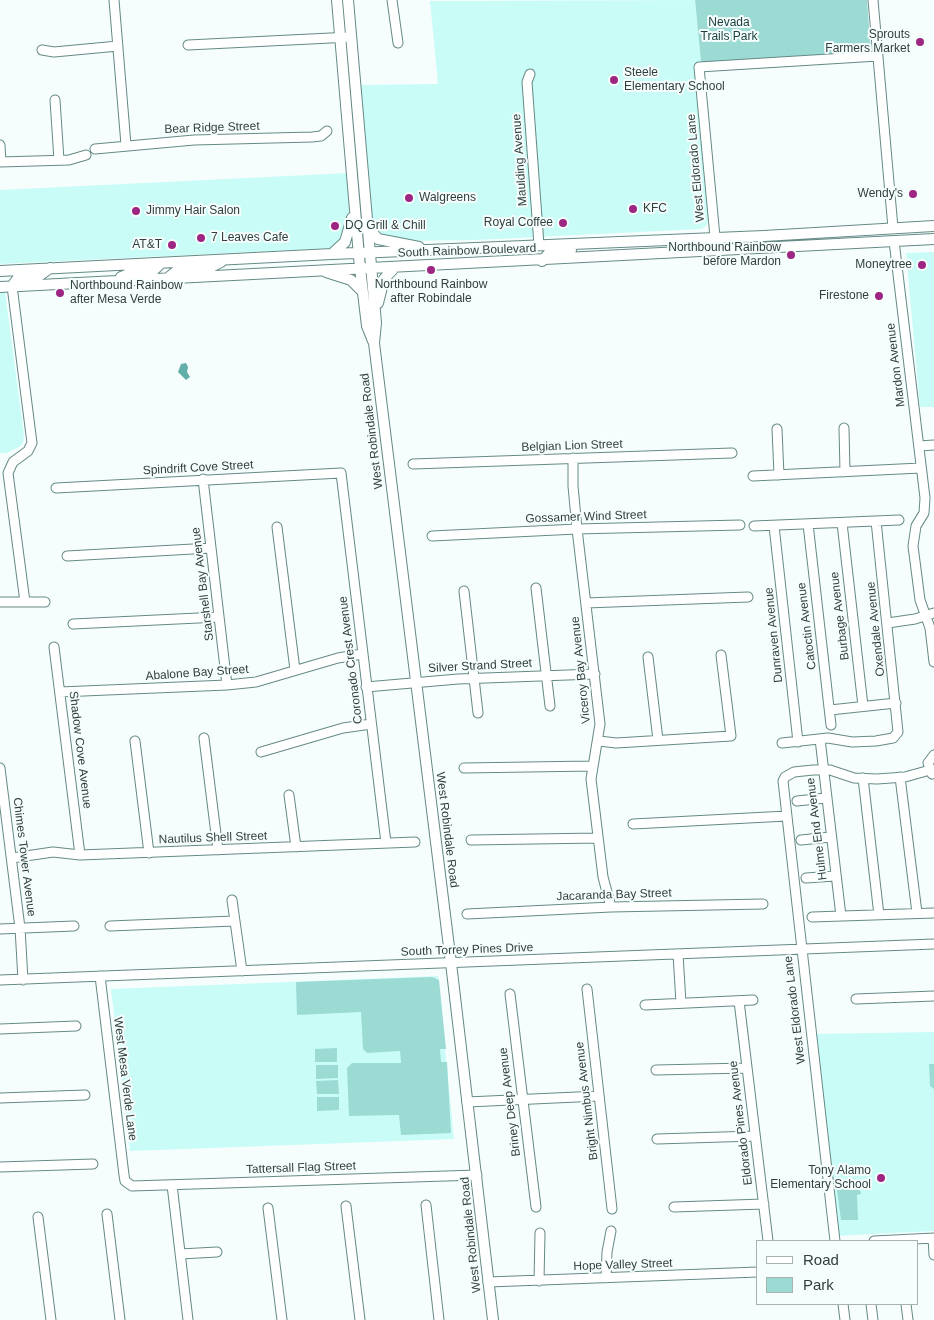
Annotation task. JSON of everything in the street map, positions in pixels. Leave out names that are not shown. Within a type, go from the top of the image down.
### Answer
[{"type":"main road","name":"West Robindale Road","points":[[337,0],[346,36],[361,161],[367,226],[364,253]]},
{"type":"main road","name":"West Robindale Road","points":[[348,0],[346,36],[348,128],[355,207],[376,324],[374,344],[415,682],[452,963],[493,1320]]},
{"type":"main road","points":[[348,128],[353,138],[357,160],[361,161]]},
{"type":"main road","points":[[332,254],[345,242],[355,207]]},
{"type":"main road","points":[[367,226],[378,239],[437,250]]},
{"type":"main road","points":[[837,244],[864,236],[882,235],[893,228]]},
{"type":"main road","name":"South Rainbow Boulevard","points":[[5,271],[332,254],[764,236],[893,228],[934,228]]},
{"type":"main road","points":[[894,241],[905,234],[934,228]]},
{"type":"main road","points":[[729,251],[728,246],[731,244],[764,236]]},
{"type":"main road","points":[[678,253],[690,245],[708,244],[715,237]]},
{"type":"main road","name":"South Rainbow Boulevard","points":[[0,287],[113,280],[542,261],[934,239]]},
{"type":"main road","points":[[542,261],[550,252],[570,250],[585,243]]},
{"type":"main road","points":[[492,262],[509,254],[533,251],[539,245]]},
{"type":"main road","points":[[168,278],[178,270],[211,267],[229,259]]},
{"type":"main road","points":[[113,280],[134,272],[154,270],[162,263]]},
{"type":"main road","points":[[376,324],[381,285],[387,273],[394,267]]},
{"type":"main road","points":[[12,286],[18,278],[40,276],[50,268]]},
{"type":"main road","name":"West Robindale Road","points":[[365,268],[362,291],[367,326],[374,344]]},
{"type":"main road","points":[[322,270],[351,280],[362,291]]},
{"type":"main road","points":[[0,278],[5,271]]},
{"type":"street","points":[[114,0],[126,145]]},
{"type":"street","points":[[392,0],[398,43]]},
{"type":"street","points":[[873,0],[893,228]]},
{"type":"street","points":[[188,45],[346,36]]},
{"type":"street","points":[[42,50],[54,52],[118,46]]},
{"type":"street","name":"West Eldorado Lane","points":[[715,237],[699,67],[878,56]]},
{"type":"street","name":"Maulding Avenue","points":[[530,74],[527,82],[539,245]]},
{"type":"street","points":[[55,100],[59,160]]},
{"type":"street","name":"Bear Ridge Street","points":[[95,149],[194,140],[312,137],[321,136],[327,131]]},
{"type":"street","points":[[0,145],[1,162],[75,159],[86,155]]},
{"type":"street","name":"Mardon Avenue","points":[[894,241],[925,506],[916,526],[913,546],[920,600],[930,614],[934,662]]},
{"type":"street","points":[[12,286],[32,442],[28,452],[13,462],[5,484],[25,602]]},
{"type":"street","points":[[844,428],[845,472]]},
{"type":"street","points":[[777,429],[779,475]]},
{"type":"street","points":[[919,446],[934,445]]},
{"type":"street","name":"Belgian Lion Street","points":[[413,464],[732,453]]},
{"type":"street","name":"Viceroy Bay Avenue","points":[[573,458],[573,486],[577,529],[600,724],[599,741],[592,766],[598,838],[603,877],[611,907]]},
{"type":"street","points":[[753,476],[921,468]]},
{"type":"street","name":"Spindrift Cove Street","points":[[56,488],[341,474]]},
{"type":"street","name":"Coronado Crest Avenue","points":[[341,474],[386,843]]},
{"type":"street","name":"Starshell Bay Avenue","points":[[203,480],[228,685]]},
{"type":"street","points":[[754,526],[899,520]]},
{"type":"street","name":"Oxendale Avenue","points":[[820,739],[861,742],[888,740],[897,734],[899,728],[876,521]]},
{"type":"street","name":"Burbage Avenue","points":[[842,523],[863,706]]},
{"type":"street","name":"Catoctin Avenue","points":[[808,524],[831,725]]},
{"type":"street","name":"Gossamer Wind Street","points":[[432,536],[577,529],[740,525]]},
{"type":"street","name":"Dunraven Avenue","points":[[774,526],[798,742]]},
{"type":"street","points":[[277,527],[295,670]]},
{"type":"street","points":[[67,556],[211,548]]},
{"type":"street","points":[[536,588],[550,706]]},
{"type":"street","points":[[464,591],[478,713]]},
{"type":"street","points":[[586,603],[748,597]]},
{"type":"street","points":[[0,602],[45,602]]},
{"type":"street","points":[[888,623],[930,614]]},
{"type":"street","points":[[73,624],[219,617]]},
{"type":"street","name":"Shadow Cove Avenue","points":[[54,647],[80,855]]},
{"type":"street","name":"Abalone Bay Street","points":[[60,692],[228,685],[256,682],[338,658],[362,654]]},
{"type":"street","points":[[599,741],[616,744],[731,736],[721,655]]},
{"type":"street","points":[[648,657],[658,740]]},
{"type":"street","name":"Silver Strand Street","points":[[366,688],[474,678],[595,674]]},
{"type":"street","points":[[830,710],[896,702]]},
{"type":"street","points":[[261,752],[343,728],[371,724]]},
{"type":"street","points":[[204,738],[218,850]]},
{"type":"street","points":[[782,743],[820,739]]},
{"type":"street","name":"Hulme End Avenue","points":[[820,739],[841,916]]},
{"type":"street","points":[[136,741],[149,852]]},
{"type":"street","points":[[823,770],[863,778],[900,777],[932,772],[928,763],[934,754]]},
{"type":"street","points":[[464,768],[592,766]]},
{"type":"street","name":"Chimes Tower Avenue","points":[[0,768],[20,928],[23,980]]},
{"type":"street","name":"West Eldorado Lane","points":[[823,770],[794,772],[785,777],[783,781],[835,1240]]},
{"type":"street","points":[[900,777],[917,913]]},
{"type":"street","points":[[863,778],[879,915]]},
{"type":"street","points":[[289,795],[296,847]]},
{"type":"street","points":[[797,801],[826,798]]},
{"type":"street","points":[[633,824],[787,816]]},
{"type":"street","points":[[801,840],[831,837]]},
{"type":"street","points":[[471,840],[598,838]]},
{"type":"street","name":"Nautilus Shell Street","points":[[12,858],[54,852],[80,855],[415,842]]},
{"type":"street","points":[[806,878],[835,876]]},
{"type":"street","points":[[232,900],[242,971]]},
{"type":"street","name":"Jacaranda Bay Street","points":[[467,914],[611,907],[762,904]]},
{"type":"street","points":[[812,917],[934,913]]},
{"type":"street","points":[[110,926],[234,921]]},
{"type":"street","points":[[0,929],[74,926]]},
{"type":"street","name":"South Torrey Pines Drive","points":[[0,980],[934,944]]},
{"type":"street","points":[[678,954],[681,1003]]},
{"type":"street","name":"West Mesa Verde Lane","points":[[100,976],[124,1175],[128,1184]]},
{"type":"street","name":"Bright Nimbus Avenue","points":[[587,990],[612,1209]]},
{"type":"street","name":"Briney Deep Avenue","points":[[510,994],[536,1207]]},
{"type":"street","points":[[856,999],[934,996]]},
{"type":"street","points":[[645,1005],[753,1000]]},
{"type":"street","name":"Eldorado Pines Avenue","points":[[739,1001],[768,1240]]},
{"type":"street","points":[[0,1029],[76,1026]]},
{"type":"street","points":[[656,1070],[747,1068]]},
{"type":"street","points":[[0,1098],[85,1095]]},
{"type":"street","points":[[467,1102],[599,1096]]},
{"type":"street","points":[[657,1139],[755,1136]]},
{"type":"street","points":[[0,1167],[93,1164]]},
{"type":"street","name":"Tattersall Flag Street","points":[[128,1184],[132,1186],[172,1185],[477,1175]]},
{"type":"street","points":[[172,1185],[188,1320]]},
{"type":"street","points":[[674,1207],[764,1204]]},
{"type":"street","points":[[346,1206],[360,1320]]},
{"type":"street","points":[[426,1206],[440,1320]]},
{"type":"street","points":[[268,1208],[282,1320]]},
{"type":"street","points":[[107,1214],[120,1320]]},
{"type":"street","points":[[38,1218],[51,1320]]},
{"type":"street","points":[[606,1278],[606,1252],[611,1231]]},
{"type":"street","points":[[540,1233],[540,1281]]},
{"type":"street","points":[[894,1240],[934,1238],[934,1255]]},
{"type":"street","points":[[180,1254],[217,1252]]},
{"type":"street","name":"Hope Valley Street","points":[[488,1282],[756,1272]]},
{"type":"street","points":[[843,1305],[845,1320]]},
{"type":"street","points":[[871,1305],[873,1320]]},
{"type":"street","points":[[906,1305],[908,1320]]},
{"type":"shaded area","points":[[695,0],[701,62],[694,63],[708,220],[706,226],[701,229],[477,240],[403,241],[379,236],[372,230],[360,85],[438,84],[430,1]]},
{"type":"shaded area","points":[[349,173],[351,211],[343,241],[335,248],[0,264],[0,190]]},
{"type":"shaded area","points":[[934,252],[934,407],[920,407],[906,253]]},
{"type":"shaded area","points":[[0,292],[5,292],[24,435],[23,443],[7,453],[0,453]]},
{"type":"shaded area","points":[[186,363],[188,367],[187,372],[190,377],[186,380],[178,372],[181,364]]},
{"type":"shaded area","points":[[438,976],[454,1139],[130,1151],[111,989]]},
{"type":"shaded area","name":"Tony Alamo Elementary School","points":[[934,1032],[934,1231],[835,1236],[811,1034]]},
{"type":"green space","name":"Nevada Trails Park","points":[[695,0],[867,0],[871,53],[701,62]]},
{"type":"green space","points":[[432,977],[439,980],[446,1049],[440,1049],[441,1062],[447,1062],[451,1133],[401,1135],[399,1115],[349,1116],[347,1068],[352,1063],[401,1063],[400,1051],[367,1053],[363,1049],[361,1012],[297,1015],[296,982]]},
{"type":"green space","points":[[337,1048],[337,1062],[315,1062],[315,1049]]},
{"type":"green space","points":[[929,1064],[934,1064],[934,1089],[930,1086]]},
{"type":"green space","points":[[316,1065],[338,1065],[338,1078],[316,1079]]},
{"type":"green space","points":[[338,1080],[339,1094],[317,1094],[316,1081]]},
{"type":"green space","points":[[317,1097],[339,1097],[339,1110],[317,1111]]},
{"type":"green space","points":[[850,1185],[854,1185],[861,1192],[861,1194],[857,1195],[858,1220],[841,1220],[837,1190],[850,1188]]},
{"type":"place","name":"Sprouts Farmers Market","points":[[920,42]]},
{"type":"place","name":"Steele Elementary School","points":[[614,80]]},
{"type":"place","name":"Wendy's","points":[[913,194]]},
{"type":"place","name":"Walgreens","points":[[409,198]]},
{"type":"place","name":"KFC","points":[[633,209]]},
{"type":"place","name":"Jimmy Hair Salon","points":[[136,211]]},
{"type":"place","name":"Royal Coffee","points":[[563,223]]},
{"type":"place","name":"DQ Grill & Chill","points":[[335,226]]},
{"type":"place","name":"7 Leaves Cafe","points":[[201,238]]},
{"type":"place","name":"AT&T","points":[[172,245]]},
{"type":"place","name":"Northbound Rainbow before Mardon","points":[[791,255]]},
{"type":"place","name":"Moneytree","points":[[922,265]]},
{"type":"place","name":"Northbound Rainbow after Robindale","points":[[431,270]]},
{"type":"place","name":"Northbound Rainbow after Mesa Verde","points":[[60,293]]},
{"type":"place","name":"Firestone","points":[[879,296]]},
{"type":"place","name":"Tony Alamo Elementary School","points":[[881,1178]]}]
